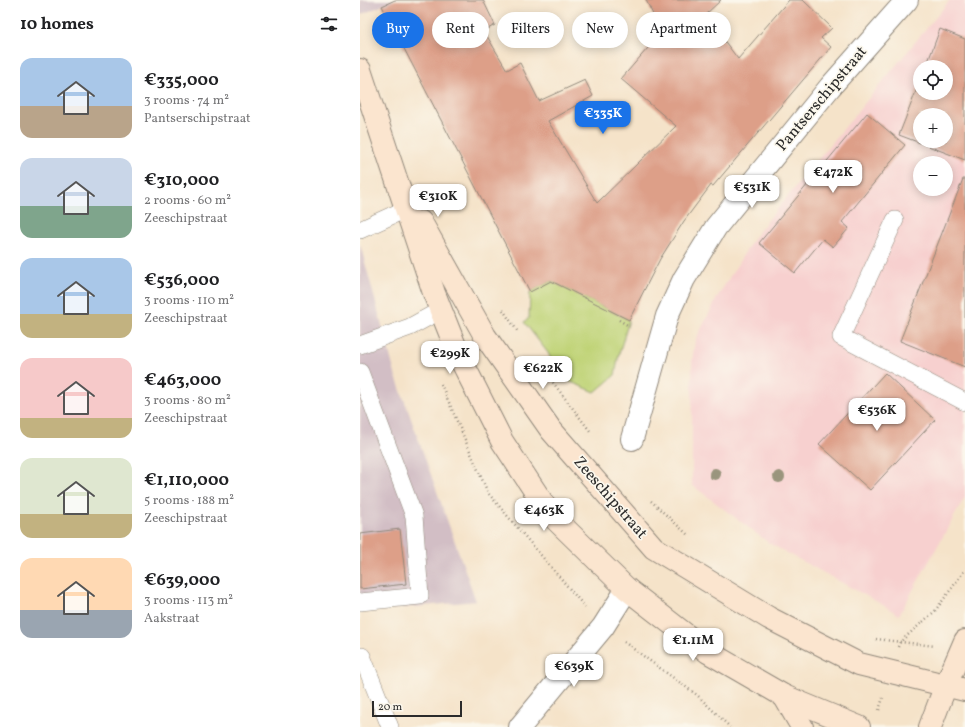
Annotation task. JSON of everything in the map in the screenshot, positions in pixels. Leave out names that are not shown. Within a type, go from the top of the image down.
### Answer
[{"type":"main road","name":"Zeeschipstraat","points":[[360,70],[432,286],[460,356],[502,441],[550,514],[627,589],[708,652],[784,696],[859,727]]},
{"type":"main road","name":"Zeeschipstraat","points":[[394,173],[485,336],[551,430],[654,548],[769,618],[859,664],[956,688]]},
{"type":"main road","points":[[930,727],[956,688],[965,641]]},
{"type":"main road","name":"Zeeschipstraat","points":[[784,696],[802,727]]},
{"type":"street","name":"Pantserschipstraat","points":[[632,439],[667,316],[684,279],[716,227],[830,87],[908,0]]},
{"type":"street","points":[[520,727],[603,627],[627,589]]},
{"type":"lane","points":[[360,230],[406,209]]},
{"type":"lane","points":[[895,220],[841,336],[965,402]]},
{"type":"lane","points":[[360,345],[410,327],[441,310]]},
{"type":"lane","points":[[360,372],[414,516],[420,596],[360,602]]},
{"type":"lane","points":[[361,652],[390,727]]},
{"type":"path","points":[[619,320],[629,326]]},
{"type":"path","points":[[651,501],[690,537]]},
{"type":"path","points":[[876,639],[900,642],[935,611],[965,570]]},
{"type":"shaded area","points":[[360,0],[395,0],[360,15]]},
{"type":"shaded area","points":[[950,0],[965,0],[965,497],[899,615],[769,543],[692,485],[692,361],[695,341],[718,296],[755,236]]},
{"type":"shaded area","points":[[360,244],[395,374],[476,601],[360,612]]},
{"type":"green space","points":[[551,281],[629,320],[619,354],[615,375],[595,392],[561,378],[548,353],[524,322],[529,318],[530,292]]},
{"type":"building","points":[[395,0],[483,0],[489,12],[432,12],[432,48],[489,48],[489,39],[507,70],[520,63],[539,101],[585,80],[593,96],[548,121],[597,203],[676,126],[621,79],[648,48],[730,48],[738,59],[789,0],[803,0],[832,28],[821,38],[831,47],[713,186],[711,185],[684,221],[660,259],[629,320],[551,281],[530,292],[404,48],[424,48],[424,12],[385,12],[382,6]]},
{"type":"building","points":[[646,0],[721,0],[708,12],[652,12]]},
{"type":"building","points":[[489,12],[495,25],[489,28]]},
{"type":"building","points":[[940,29],[965,39],[965,160],[933,148],[953,148],[953,108],[913,108],[913,140],[899,135],[913,99],[953,100],[953,60],[929,60]]},
{"type":"building","points":[[867,113],[905,145],[842,222],[849,228],[833,247],[823,239],[795,273],[759,243]]},
{"type":"building","points":[[963,179],[965,179],[965,367],[900,341]]},
{"type":"building","points":[[885,373],[935,420],[870,490],[819,444]]},
{"type":"building","points":[[400,529],[406,584],[360,589],[360,534]]}]
